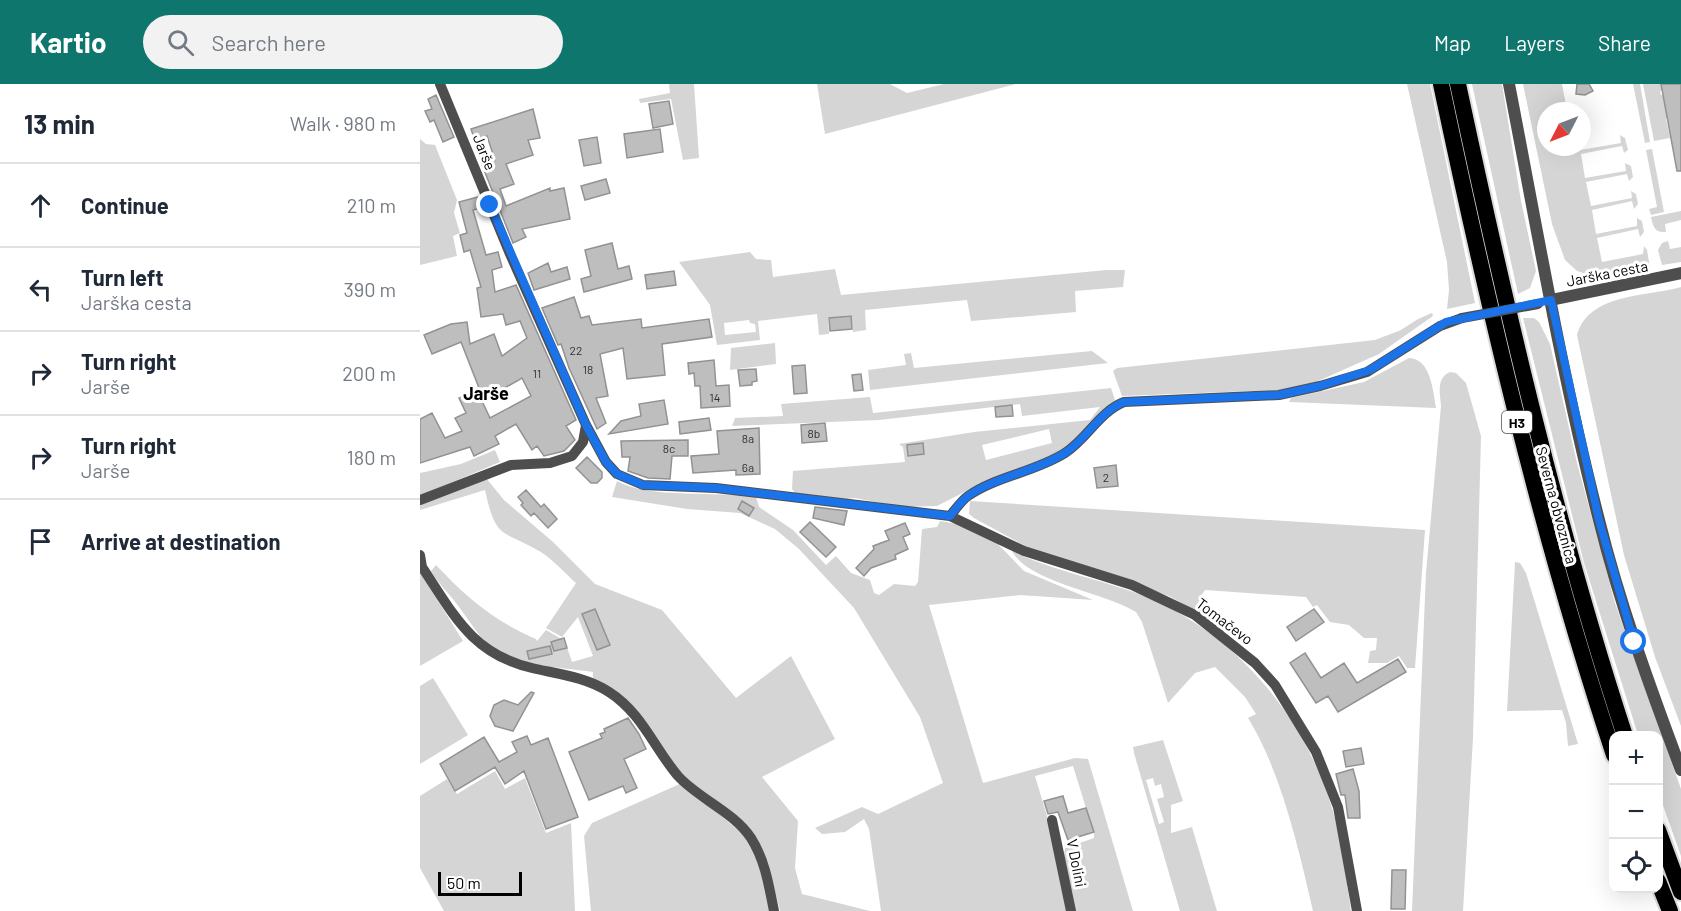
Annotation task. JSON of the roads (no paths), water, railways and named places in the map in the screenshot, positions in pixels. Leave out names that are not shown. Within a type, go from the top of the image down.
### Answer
[{"type":"highway","name":"Severna obvoznica","points":[[1441,84],[1493,327],[1544,530],[1577,644],[1609,740]]},
{"type":"highway","name":"Severna obvoznica","points":[[1458,84],[1542,451],[1572,567],[1624,731]]},
{"type":"highway","points":[[1662,839],[1681,892]]},
{"type":"highway","points":[[1663,891],[1670,911]]},
{"type":"street","name":"Jarše","points":[[440,84],[510,254],[586,425],[606,462],[617,474],[643,485],[716,488],[920,513]]},
{"type":"street","points":[[1509,84],[1551,300],[1601,529],[1634,642],[1681,770]]},
{"type":"street","name":"Jarška cesta","points":[[950,516],[966,497],[979,489],[1028,471],[1064,453],[1107,412],[1124,402],[1279,395],[1320,386],[1370,370],[1440,326],[1462,318],[1681,273]]},
{"type":"street","points":[[420,500],[511,465],[550,463],[572,456],[583,442],[586,425]]},
{"type":"street","name":"Tomačevo","points":[[920,513],[950,516],[1046,560],[1132,585],[1172,602],[1195,615],[1255,663],[1275,685],[1316,752],[1338,807],[1357,911]]},
{"type":"street","points":[[420,555],[422,567],[472,639],[497,657],[513,663],[586,680],[609,692],[630,708],[679,776],[750,836],[763,860],[774,911]]},
{"type":"street","name":"V Dolini","points":[[1052,820],[1071,911]]},
{"type":"district","name":"Jarše","points":[[486,393]]}]
